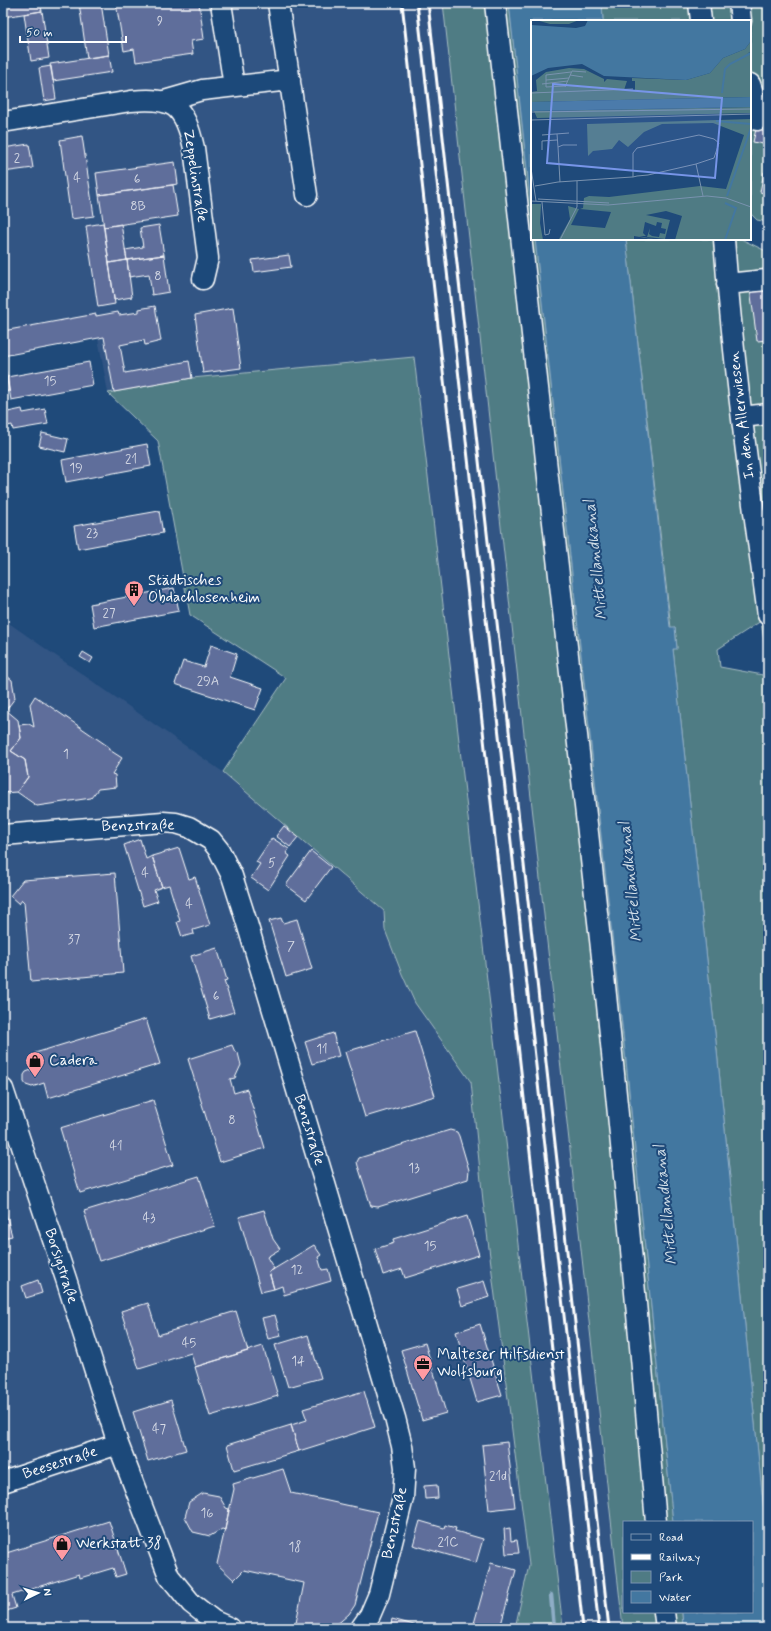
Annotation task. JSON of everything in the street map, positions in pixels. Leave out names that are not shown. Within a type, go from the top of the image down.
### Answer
[{"type":"street","points":[[221,3],[234,86]]},
{"type":"street","points":[[278,3],[307,195]]},
{"type":"street","points":[[495,3],[510,149],[602,957],[631,1244],[656,1521]]},
{"type":"street","points":[[699,3],[701,20]]},
{"type":"street","points":[[739,3],[741,20]]},
{"type":"street","points":[[3,122],[131,101],[152,99],[164,101],[202,90],[290,80]]},
{"type":"street","points":[[751,87],[758,120]]},
{"type":"street","name":"Zeppelinstraße","points":[[164,101],[184,116],[192,142],[208,258],[203,279]]},
{"type":"street","name":"In den Allerwiesen","points":[[724,240],[727,284],[742,417],[768,615]]},
{"type":"street","points":[[727,284],[766,280]]},
{"type":"street","points":[[742,417],[768,414]]},
{"type":"street","name":"Benzstraße","points":[[3,835],[147,823],[176,823],[189,827],[211,840],[219,850],[228,867],[246,920],[342,1238],[402,1446],[404,1468],[403,1490],[397,1523],[379,1594],[370,1615],[361,1628]]},
{"type":"street","name":"Borsigstraße","points":[[3,1089],[66,1279],[118,1444]]},
{"type":"street","points":[[118,1444],[169,1576],[191,1603],[214,1621],[230,1628]]},
{"type":"street","name":"Beesestraße","points":[[3,1482],[118,1444]]},
{"type":"street","points":[[664,1613],[666,1628]]},
{"type":"shaded area","points":[[3,3],[443,3],[623,1628],[563,1628],[414,357],[192,378],[108,393],[98,338],[3,356]]},
{"type":"shaded area","points":[[3,619],[223,772],[384,911],[385,930],[415,1003],[471,1082],[483,1201],[529,1565],[515,1628],[3,1628]]},
{"type":"green space","points":[[443,3],[509,3],[531,207],[531,240],[535,240],[626,1061],[673,1521],[623,1521],[623,1613],[682,1613],[683,1628],[623,1628]]},
{"type":"green space","points":[[602,3],[768,3],[768,222],[757,220],[751,214],[751,20],[603,20]]},
{"type":"green space","points":[[626,240],[743,240],[768,252],[768,669],[761,621],[718,649],[720,667],[768,676],[768,1551],[717,1051],[673,649],[677,648],[675,627],[671,628]]},
{"type":"green space","points":[[414,357],[563,1628],[515,1628],[529,1565],[483,1201],[471,1082],[415,1003],[385,930],[384,911],[223,772],[286,678],[190,615],[158,441],[108,393],[192,378]]},
{"type":"water","points":[[509,3],[602,3],[603,20],[531,20],[531,207]]},
{"type":"water","name":"Mittellandkanal","points":[[535,240],[626,240],[670,627],[675,627],[677,649],[673,649],[717,1051],[768,1551],[768,1628],[683,1628],[682,1613],[753,1613],[753,1521],[673,1521],[626,1061]]},
{"type":"building","points":[[3,3],[40,3],[42,11],[3,17]]},
{"type":"building","points":[[79,3],[101,3],[109,55],[87,58]]},
{"type":"building","points":[[116,3],[199,3],[204,39],[191,41],[193,54],[136,62],[134,49],[124,51]]},
{"type":"building","points":[[42,11],[49,58],[31,61],[24,14]]},
{"type":"building","points":[[3,38],[6,60],[3,61]]},
{"type":"building","points":[[109,55],[112,72],[53,81],[50,64]]},
{"type":"building","points":[[51,66],[56,99],[44,101],[39,68]]},
{"type":"building","points":[[756,129],[768,131],[768,145],[753,142]]},
{"type":"building","points":[[82,136],[94,216],[71,219],[60,140]]},
{"type":"building","points":[[29,144],[33,168],[3,172],[3,148]]},
{"type":"building","points":[[175,162],[178,184],[99,195],[96,173]]},
{"type":"building","points":[[764,172],[768,173],[768,194],[760,192]]},
{"type":"building","points":[[173,185],[178,216],[104,227],[99,195]]},
{"type":"building","points":[[103,223],[115,304],[98,307],[86,226]]},
{"type":"building","points":[[121,224],[127,260],[109,263],[104,227]]},
{"type":"building","points":[[159,225],[164,255],[127,260],[125,250],[143,247],[140,228]]},
{"type":"building","points":[[164,255],[169,292],[152,295],[149,274],[129,277],[127,260]]},
{"type":"building","points":[[289,255],[291,267],[254,272],[252,260]]},
{"type":"building","points":[[127,260],[132,297],[114,300],[109,263]]},
{"type":"building","points":[[768,286],[768,340],[757,341],[750,288]]},
{"type":"building","points":[[155,306],[161,341],[145,345],[144,340],[120,345],[125,373],[189,361],[192,378],[114,392],[104,337],[3,356],[3,331],[96,314],[96,316],[118,312],[119,315],[139,312],[139,309]]},
{"type":"building","points":[[233,308],[241,368],[203,373],[195,315]]},
{"type":"building","points":[[89,362],[93,385],[11,400],[7,377]]},
{"type":"building","points":[[6,371],[9,391],[3,392],[3,372]]},
{"type":"building","points":[[22,409],[23,413],[45,409],[48,424],[13,430],[12,425],[3,427],[3,413]]},
{"type":"building","points":[[42,433],[68,439],[65,452],[39,446]]},
{"type":"building","points":[[147,444],[151,466],[66,482],[62,460]]},
{"type":"building","points":[[159,511],[163,533],[78,549],[74,526]]},
{"type":"building","name":"Städtisches Obdachlosenheim","points":[[174,588],[179,611],[94,627],[90,604]]},
{"type":"building","points":[[211,645],[237,654],[230,677],[263,688],[255,710],[175,684],[183,661],[204,667]]},
{"type":"building","points":[[83,652],[93,658],[90,663],[80,657]]},
{"type":"building","points":[[3,673],[12,680],[15,698],[6,710],[18,720],[21,738],[11,751],[25,760],[28,777],[17,792],[3,793]]},
{"type":"building","points":[[35,696],[109,747],[108,749],[122,758],[112,774],[115,775],[116,787],[98,789],[91,798],[37,806],[17,792],[28,777],[25,760],[11,751],[21,738],[19,725],[29,724],[34,727],[30,704]]},
{"type":"building","points":[[284,826],[298,837],[290,847],[276,836]]},
{"type":"building","points":[[272,838],[289,849],[286,853],[290,856],[268,890],[251,878],[260,864],[256,862]]},
{"type":"building","points":[[140,839],[146,859],[152,856],[162,887],[154,890],[158,901],[143,906],[124,845]]},
{"type":"building","points":[[179,848],[189,879],[195,877],[210,925],[193,930],[194,934],[182,937],[177,922],[180,921],[169,885],[162,887],[152,856]]},
{"type":"building","points":[[311,851],[331,867],[306,900],[286,885]]},
{"type":"building","points":[[115,873],[123,973],[31,982],[24,902],[22,900],[19,904],[10,896],[23,880]]},
{"type":"building","points":[[281,918],[283,923],[297,919],[312,969],[286,977],[269,921]]},
{"type":"building","points":[[217,948],[227,980],[224,981],[234,1012],[210,1019],[191,956]]},
{"type":"building","points":[[146,1019],[160,1064],[48,1098],[44,1083],[32,1087],[26,1085],[24,1082],[24,1075],[26,1072],[39,1067],[35,1053]]},
{"type":"building","points":[[415,1031],[435,1096],[365,1117],[345,1052]]},
{"type":"building","points":[[333,1033],[339,1056],[312,1064],[305,1042]]},
{"type":"building","points":[[232,1045],[235,1052],[238,1053],[241,1065],[235,1078],[230,1079],[234,1093],[247,1089],[265,1148],[220,1162],[188,1059]]},
{"type":"building","points":[[153,1100],[173,1165],[80,1193],[60,1128]]},
{"type":"building","points":[[450,1130],[457,1132],[459,1136],[469,1170],[468,1179],[378,1207],[371,1206],[357,1162],[359,1158]]},
{"type":"building","points":[[199,1176],[215,1226],[99,1261],[84,1211]]},
{"type":"building","points":[[3,1203],[12,1236],[3,1238]]},
{"type":"building","points":[[264,1210],[273,1239],[280,1249],[267,1257],[274,1269],[269,1272],[274,1289],[261,1292],[239,1217]]},
{"type":"building","points":[[467,1216],[479,1255],[405,1278],[402,1269],[383,1275],[375,1249],[394,1243],[393,1239]]},
{"type":"building","points":[[314,1245],[321,1255],[318,1257],[322,1270],[328,1269],[331,1281],[284,1295],[282,1286],[274,1289],[269,1272]]},
{"type":"building","points":[[38,1280],[42,1293],[26,1298],[22,1286]]},
{"type":"building","points":[[484,1281],[489,1297],[462,1306],[457,1289]]},
{"type":"building","points":[[148,1303],[158,1335],[236,1311],[248,1351],[195,1367],[191,1353],[139,1369],[121,1311]]},
{"type":"building","points":[[275,1315],[281,1336],[268,1339],[262,1318]]},
{"type":"building","points":[[480,1324],[502,1395],[477,1402],[456,1332]]},
{"type":"building","points":[[308,1335],[321,1378],[288,1387],[275,1345]]},
{"type":"building","name":"Malteser Hilfsdienst Wolfsburg","points":[[425,1343],[446,1413],[422,1420],[401,1350]]},
{"type":"building","points":[[263,1346],[278,1396],[210,1416],[195,1367]]},
{"type":"building","points":[[364,1391],[375,1427],[299,1451],[291,1425],[307,1420],[303,1409]]},
{"type":"building","points":[[171,1400],[186,1450],[148,1461],[133,1412]]},
{"type":"building","points":[[291,1425],[299,1451],[234,1470],[227,1445]]},
{"type":"building","points":[[507,1442],[515,1507],[489,1510],[482,1445]]},
{"type":"building","points":[[283,1469],[291,1493],[378,1512],[355,1605],[349,1614],[334,1627],[295,1628],[304,1583],[244,1570],[234,1580],[217,1564],[234,1489],[233,1484]]},
{"type":"building","points":[[437,1485],[438,1498],[425,1499],[424,1486]]},
{"type":"building","points":[[203,1493],[219,1496],[226,1508],[229,1509],[225,1530],[222,1529],[210,1536],[193,1532],[185,1517],[189,1502]]},
{"type":"building","name":"Werkstatt 38","points":[[109,1521],[126,1574],[116,1577],[113,1568],[80,1578],[79,1574],[12,1595],[16,1608],[3,1612],[3,1554]]},
{"type":"building","points":[[420,1521],[444,1528],[445,1525],[456,1528],[455,1531],[483,1539],[476,1563],[413,1545]]},
{"type":"building","points":[[510,1528],[511,1541],[517,1540],[519,1553],[506,1554],[504,1529]]},
{"type":"building","points":[[491,1563],[516,1570],[500,1628],[477,1628],[473,1627]]},
{"type":"building","points":[[392,1619],[425,1628],[390,1628]]},
{"type":"waterway","points":[[551,1595],[554,1628]]},
{"type":"railway","points":[[402,3],[583,1628]]},
{"type":"railway","points":[[417,3],[599,1628]]},
{"type":"railway","points":[[428,3],[609,1628]]},
{"type":"place","name":"Städtisches Obdachlosenheim","points":[[134,607]]},
{"type":"place","name":"Cadera","points":[[35,1078]]},
{"type":"place","name":"Malteser Hilfsdienst Wolfsburg","points":[[423,1381]]},
{"type":"place","name":"Werkstatt 38","points":[[62,1561]]}]
